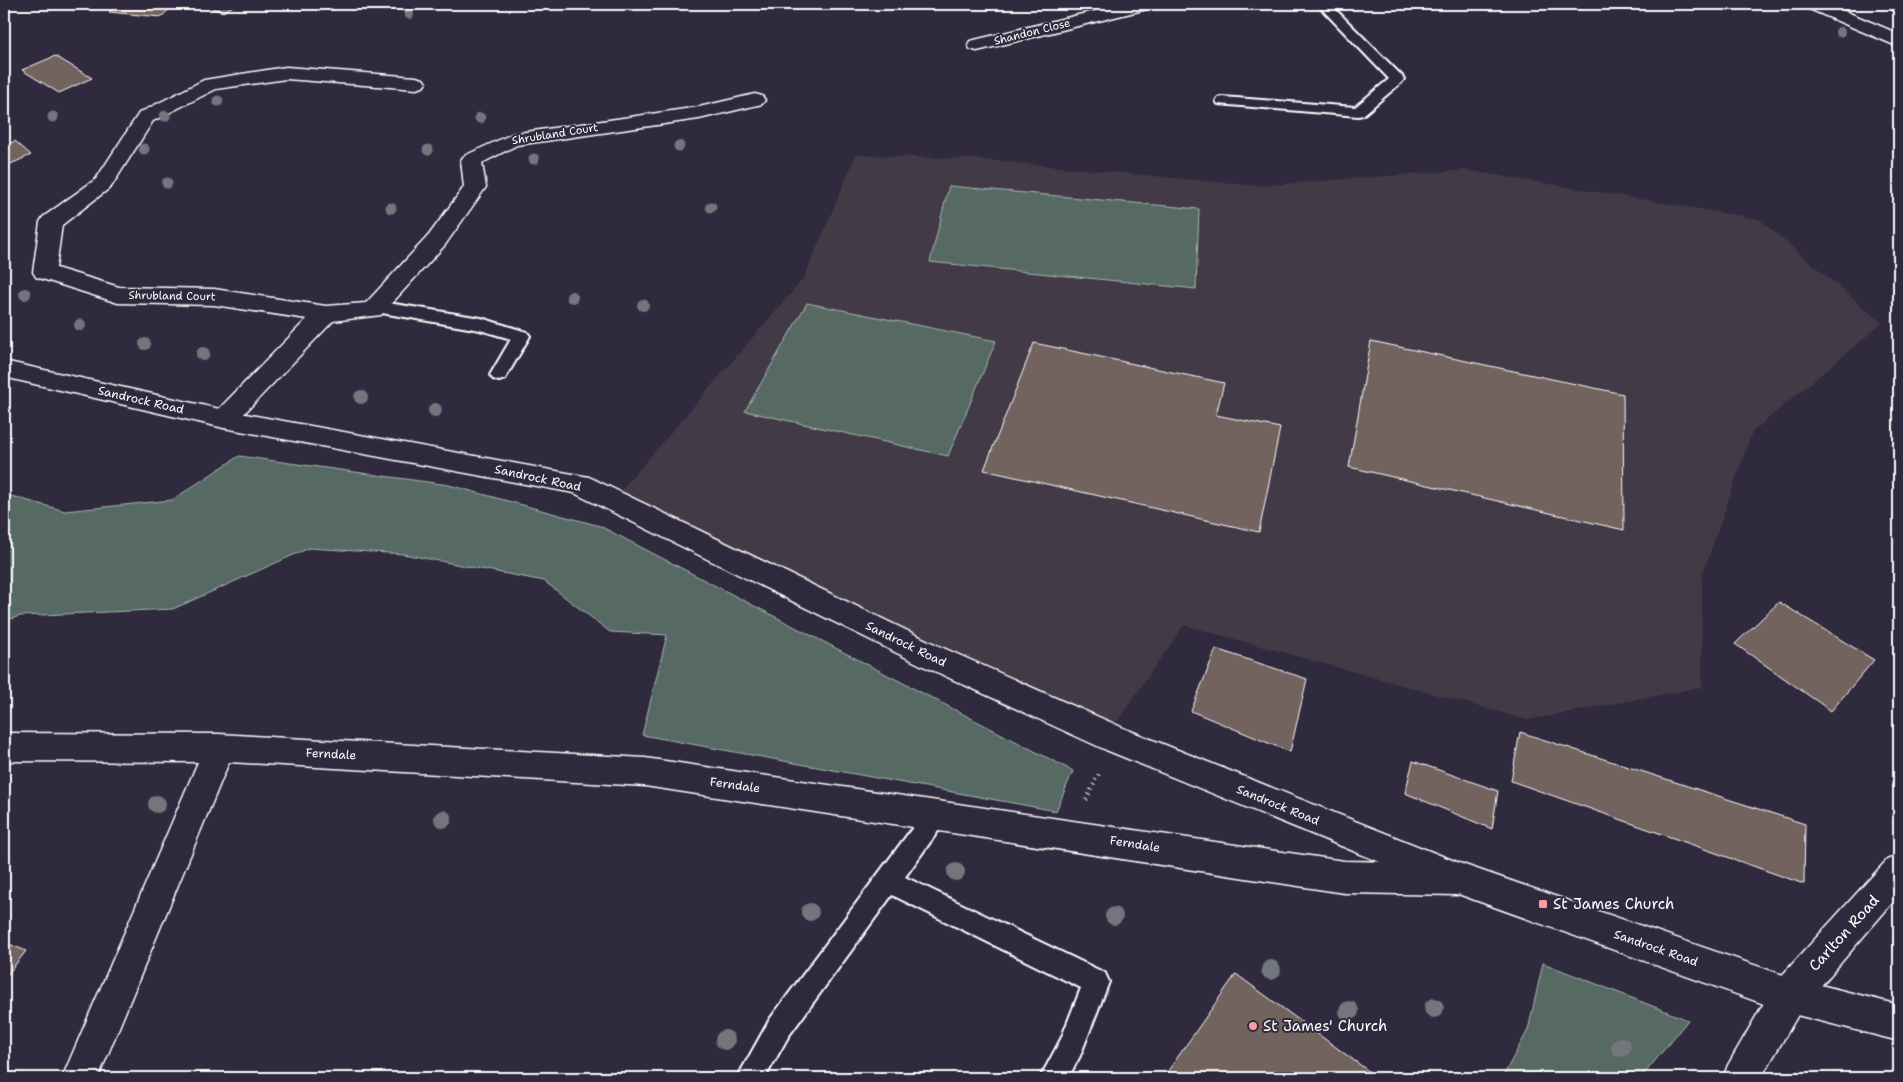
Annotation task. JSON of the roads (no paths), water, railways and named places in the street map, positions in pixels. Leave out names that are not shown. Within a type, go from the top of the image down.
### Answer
[{"type":"street","name":"Shandon Close","points":[[977,46],[1145,4]]},
{"type":"street","points":[[1813,4],[1899,41]]},
{"type":"street","name":"Shrubland Court","points":[[416,83],[286,73],[211,84],[146,117],[104,183],[51,222],[44,272],[118,295],[214,297],[326,314],[374,310],[436,240],[474,187],[471,160],[512,140],[699,113],[756,100]]},
{"type":"street","points":[[224,418],[326,314]]},
{"type":"street","name":"Sandrock Road","points":[[4,369],[224,418],[580,484],[931,656],[1117,740],[1461,879],[1789,994],[1899,1023]]},
{"type":"street","name":"Ferndale","points":[[4,747],[219,748],[645,772],[1344,876],[1461,879]]},
{"type":"street","points":[[80,1078],[219,748]]},
{"type":"street","name":"Carlton Road","points":[[1741,1078],[1789,994],[1899,871]]},
{"type":"lane","points":[[1223,100],[1358,112],[1397,79],[1323,4]]},
{"type":"lane","points":[[376,307],[481,324],[520,336],[499,375]]},
{"type":"lane","points":[[750,1078],[779,1028],[936,815]]},
{"type":"lane","points":[[888,880],[1096,982],[1071,1047],[1053,1078]]},
{"type":"place","name":"St James Church","points":[[1543,904]]},
{"type":"place","name":"St James' Church","points":[[1253,1026]]}]
